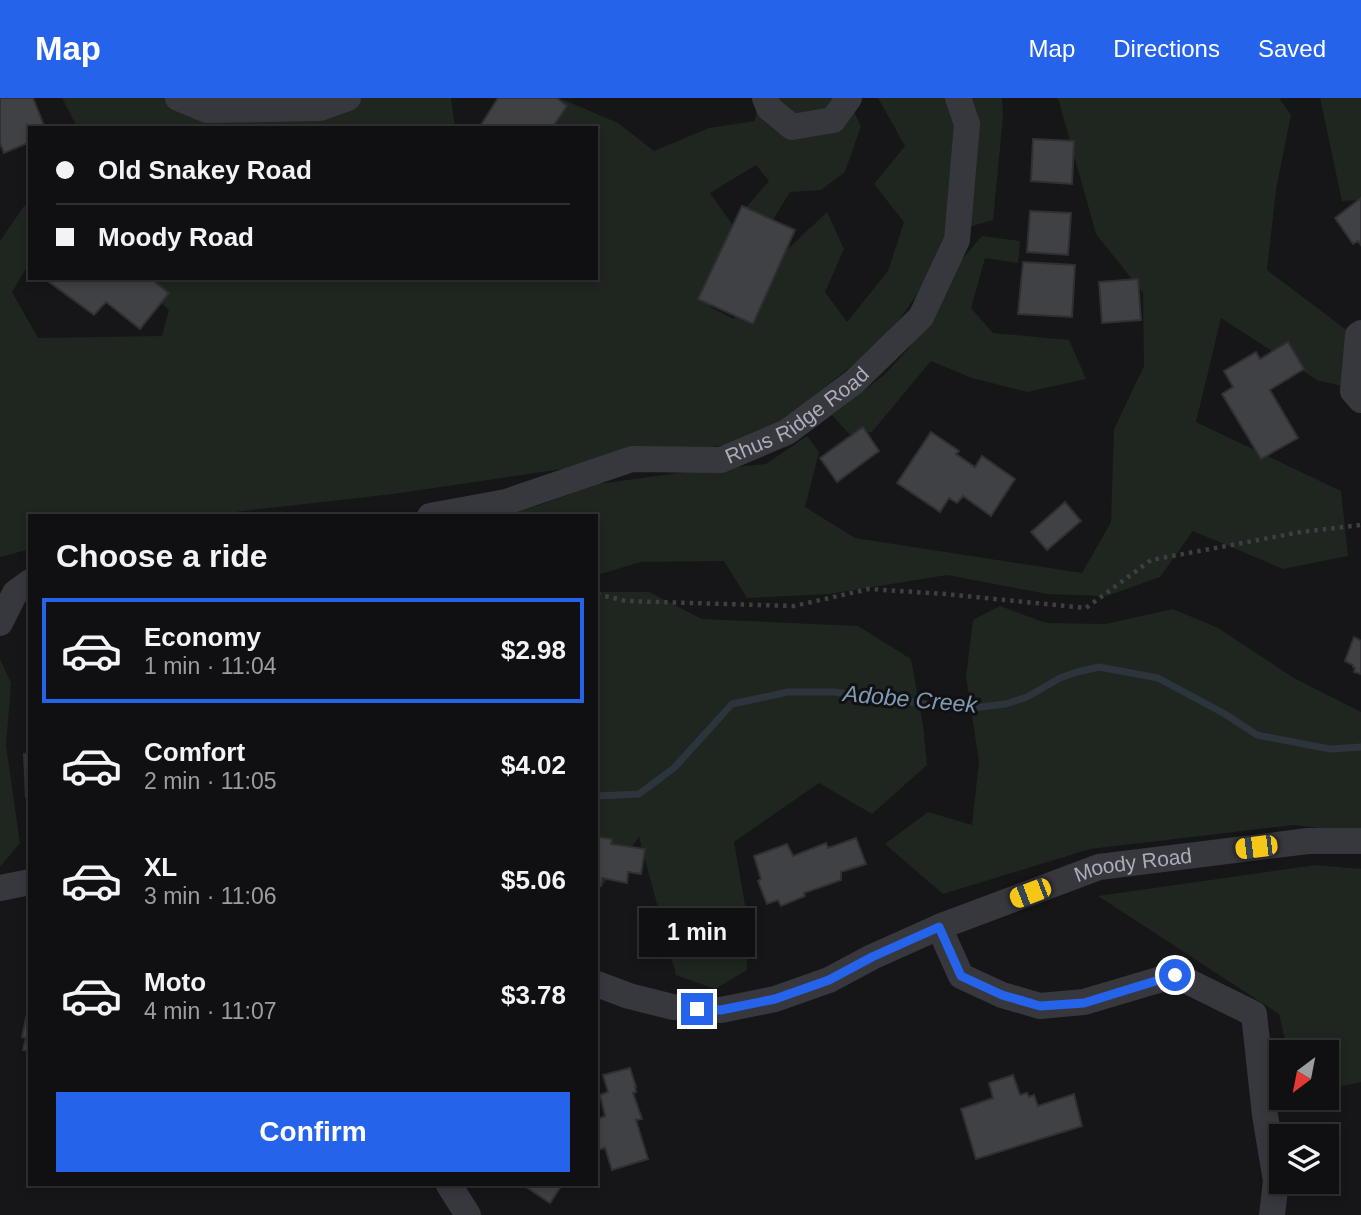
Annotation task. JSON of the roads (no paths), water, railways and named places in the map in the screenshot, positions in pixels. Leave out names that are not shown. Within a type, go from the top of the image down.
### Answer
[{"type":"street","points":[[178,98],[207,110],[320,108],[348,98]]},
{"type":"street","points":[[765,98],[769,108],[792,127],[833,120],[849,98]]},
{"type":"street","name":"Rhus Ridge Road","points":[[441,514],[506,502],[632,459],[721,460],[787,432],[855,382],[921,317],[957,240],[967,124],[959,100]]},
{"type":"street","points":[[1361,333],[1358,335],[1353,391],[1361,400]]},
{"type":"street","points":[[0,622],[15,593],[28,583]]},
{"type":"street","name":"Moody Road","points":[[598,984],[629,996],[673,1007],[721,1010],[775,999],[829,980],[939,927],[1099,867],[1308,841],[1361,841]]},
{"type":"street","points":[[0,888],[28,882]]},
{"type":"street","points":[[939,927],[961,976],[1002,995],[1040,1006],[1084,1003],[1175,975],[1254,1014],[1265,1115],[1276,1181],[1272,1215]]},
{"type":"street","points":[[450,1186],[468,1215]]},
{"type":"waterway","name":"Adobe Creek","points":[[598,796],[639,794],[674,768],[732,704],[788,692],[834,692],[964,709],[1006,704],[1027,697],[1060,678],[1099,667],[1158,678],[1225,714],[1257,735],[1330,749],[1361,747]]}]
